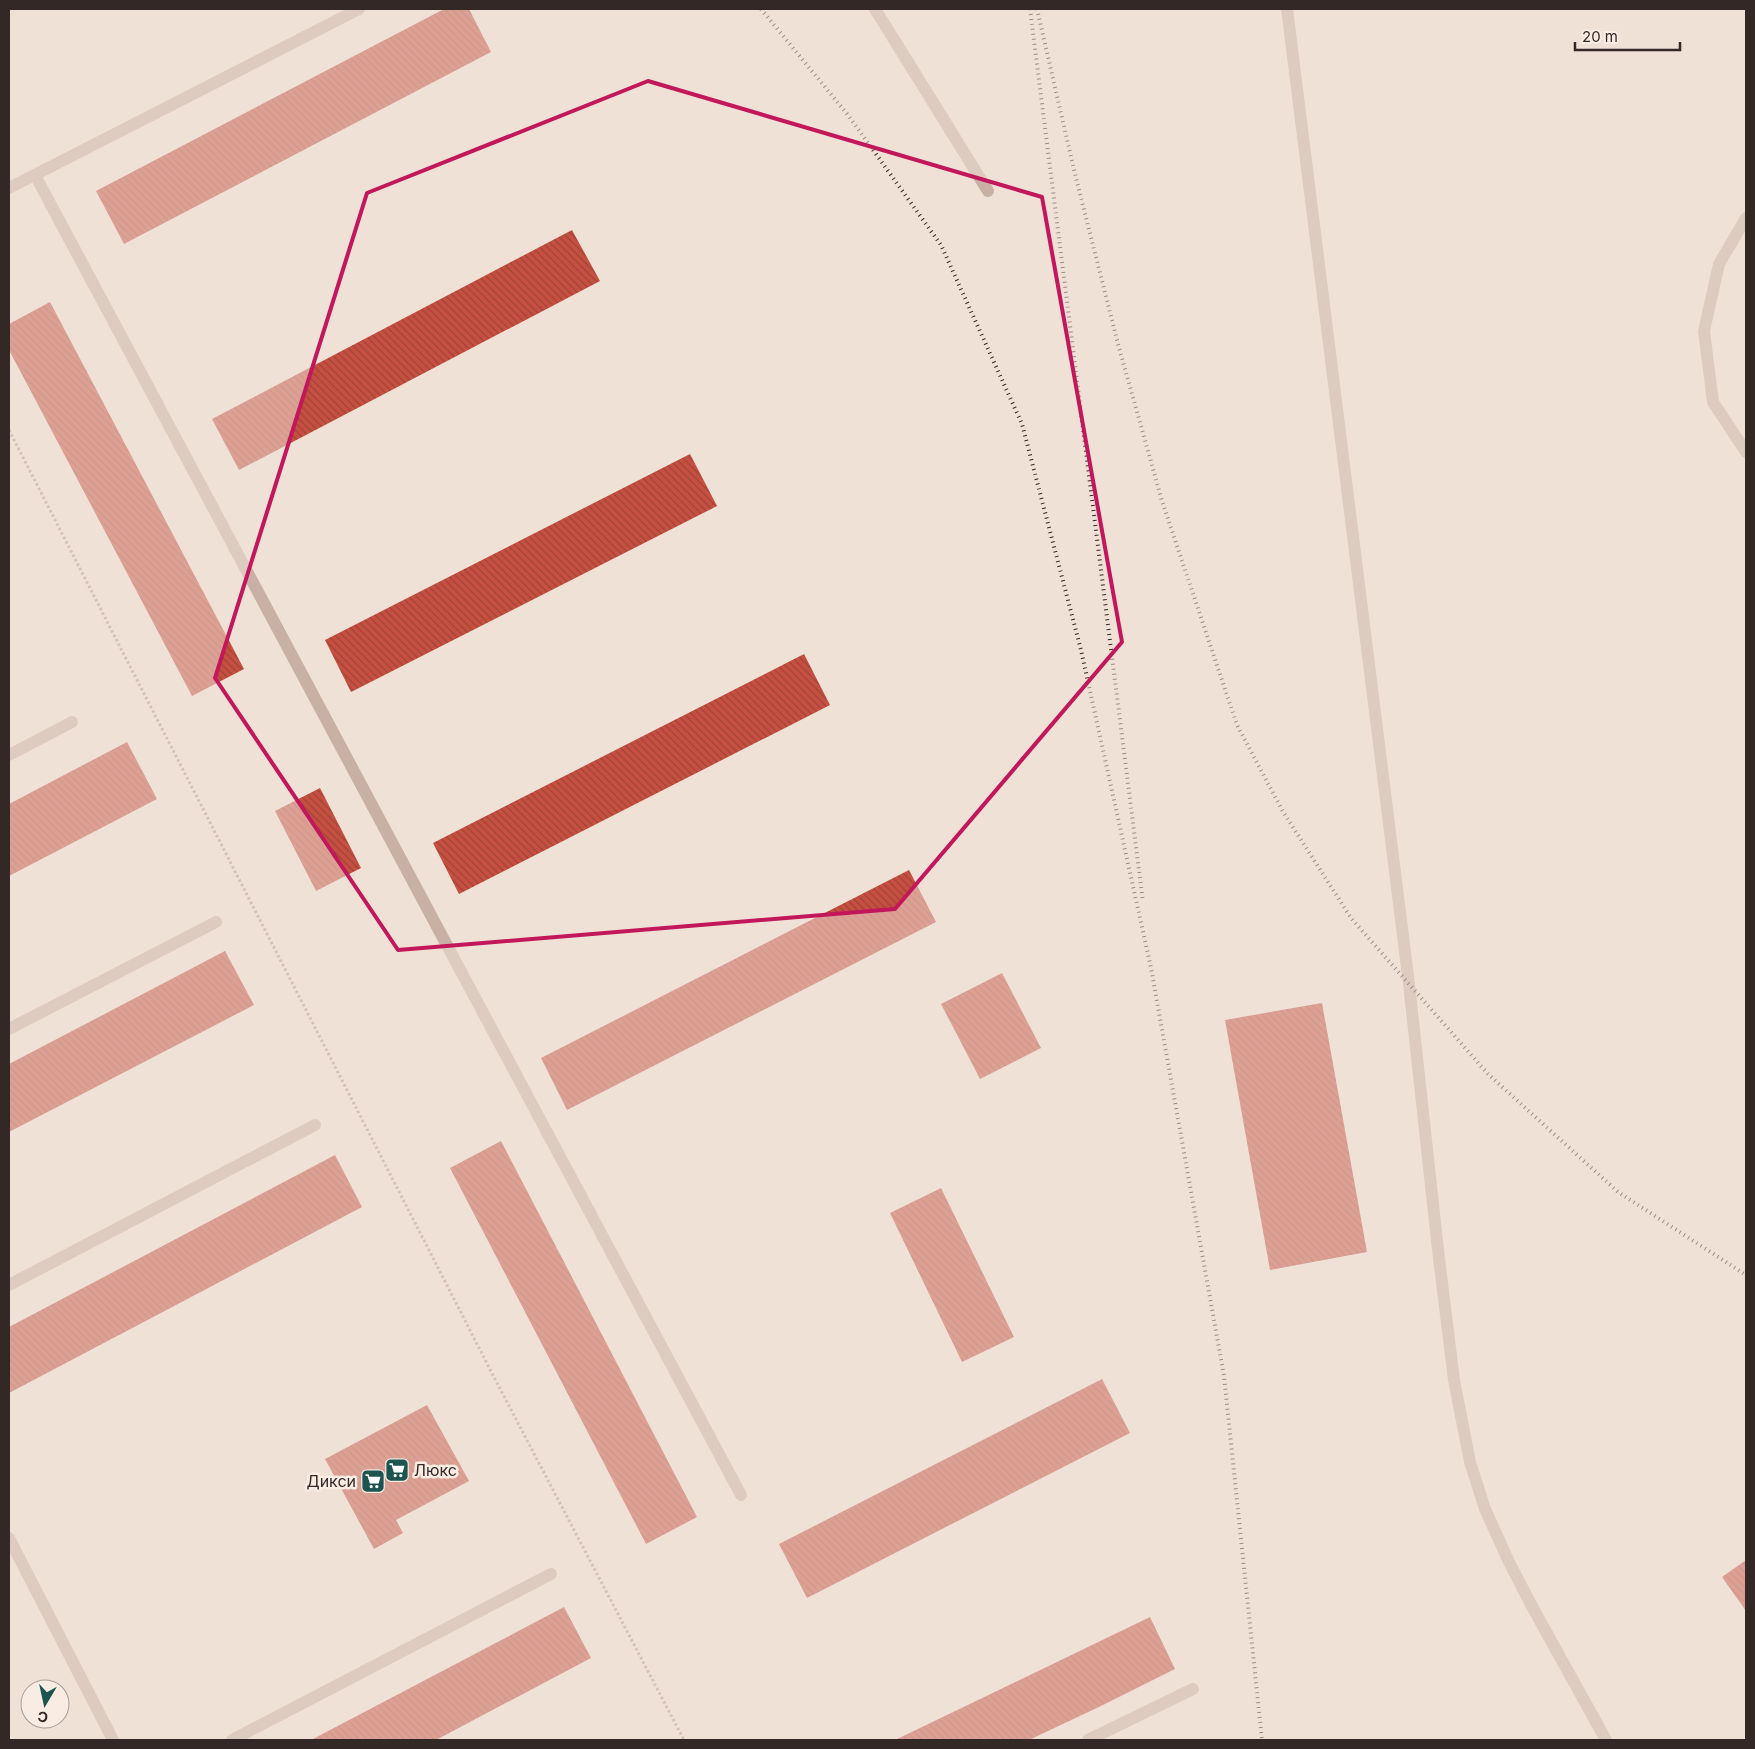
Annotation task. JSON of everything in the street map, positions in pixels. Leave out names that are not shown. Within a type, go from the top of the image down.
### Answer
[{"type":"lane","points":[[9,188],[359,9]]},
{"type":"lane","points":[[874,9],[988,191]]},
{"type":"lane","points":[[1287,9],[1409,984],[1436,1240],[1454,1380],[1470,1462],[1484,1509],[1534,1610],[1606,1740]]},
{"type":"lane","points":[[35,174],[741,1494]]},
{"type":"lane","points":[[1746,218],[1719,264],[1704,331],[1713,402],[1746,452]]},
{"type":"lane","points":[[9,755],[72,722]]},
{"type":"lane","points":[[9,1029],[216,922]]},
{"type":"lane","points":[[9,1285],[316,1125]]},
{"type":"lane","points":[[9,1538],[113,1740]]},
{"type":"lane","points":[[232,1740],[551,1574]]},
{"type":"lane","points":[[1088,1740],[1193,1689]]},
{"type":"path","points":[[9,430],[492,1372],[684,1740]]},
{"type":"highlighted area","points":[[648,81],[1042,197],[1122,642],[895,909],[398,950],[215,678],[367,193]]},
{"type":"building","points":[[444,9],[469,9],[491,52],[124,244],[96,191]]},
{"type":"building","points":[[572,230],[600,281],[239,470],[212,419]]},
{"type":"building","points":[[50,302],[244,669],[192,696],[9,350],[9,324]]},
{"type":"building","points":[[690,454],[717,506],[351,692],[325,640]]},
{"type":"building","points":[[804,654],[830,705],[459,894],[433,843]]},
{"type":"building","points":[[127,742],[157,799],[9,876],[9,804]]},
{"type":"building","points":[[320,788],[361,868],[316,891],[275,811]]},
{"type":"building","points":[[909,870],[936,922],[567,1110],[541,1058]]},
{"type":"building","points":[[225,951],[254,1005],[9,1132],[9,1064]]},
{"type":"building","points":[[1002,973],[1041,1048],[980,1079],[941,1004]]},
{"type":"building","points":[[1322,1003],[1367,1252],[1270,1270],[1225,1020]]},
{"type":"building","points":[[501,1141],[697,1517],[646,1544],[450,1168]]},
{"type":"building","points":[[335,1155],[362,1207],[9,1393],[9,1327]]},
{"type":"building","points":[[941,1188],[1014,1337],[962,1362],[890,1213]]},
{"type":"building","points":[[1102,1379],[1130,1433],[807,1598],[779,1544]]},
{"type":"building","name":"Люкс","points":[[427,1405],[469,1481],[396,1520],[403,1533],[374,1549],[325,1459]]},
{"type":"building","points":[[1746,1560],[1746,1611],[1722,1577]]},
{"type":"building","points":[[564,1607],[591,1658],[436,1740],[311,1740]]},
{"type":"building","points":[[1150,1617],[1175,1669],[1101,1706],[1029,1740],[895,1740]]},
{"type":"railway","points":[[761,9],[848,115],[941,245],[1022,424],[1081,650],[1151,968],[1224,1376],[1262,1740]]},
{"type":"railway","points":[[1030,9],[1143,902]]},
{"type":"railway","points":[[1037,9],[1074,170],[1118,344],[1162,501],[1237,725],[1282,810],[1351,918],[1488,1074],[1618,1192],[1746,1275]]},
{"type":"place","name":"Люкс","points":[[397,1470]]},
{"type":"place","name":"Дикси","points":[[373,1481]]}]
